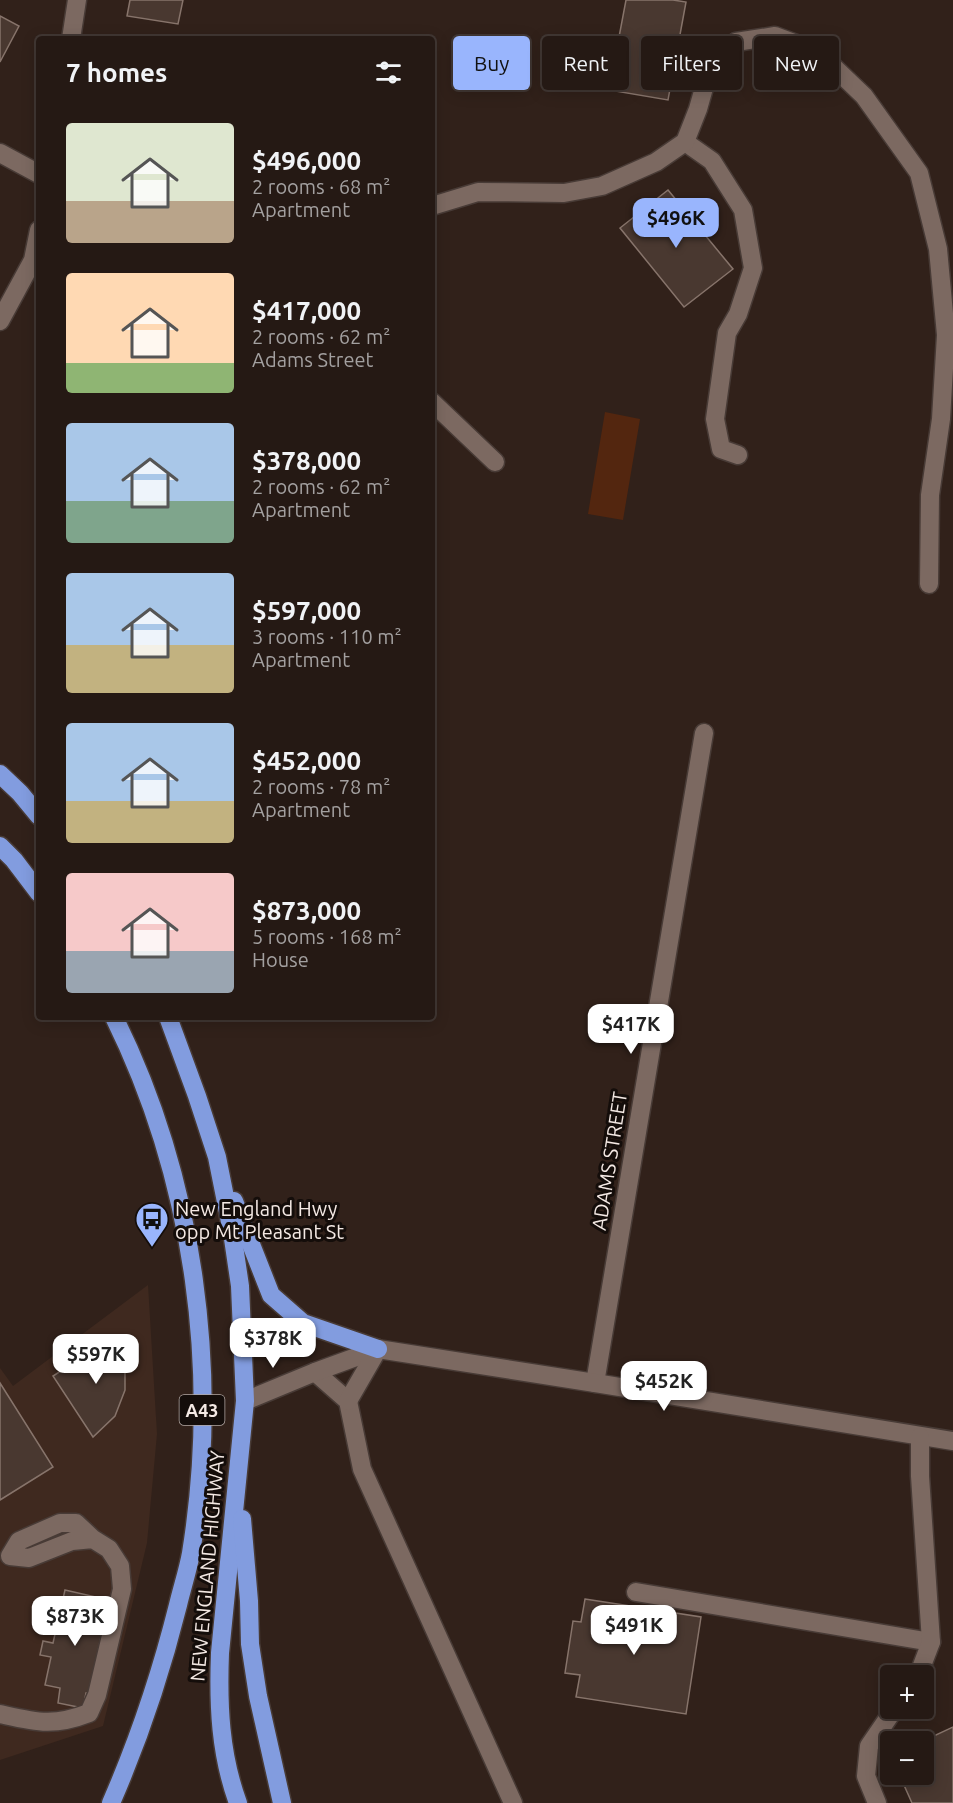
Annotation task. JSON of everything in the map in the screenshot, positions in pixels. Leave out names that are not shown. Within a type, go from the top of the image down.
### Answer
[{"type":"highway","points":[[0,774],[36,812]]},
{"type":"highway","points":[[0,846],[36,889]]},
{"type":"highway","name":"NEW ENGLAND HIGHWAY","points":[[111,1803],[145,1718],[169,1642],[190,1555],[200,1487],[202,1445],[202,1355],[196,1292],[185,1230],[169,1159],[153,1110],[116,1020]]},
{"type":"highway","name":"NEW ENGLAND HIGHWAY","points":[[169,1020],[217,1157],[240,1286],[245,1401],[218,1689],[225,1762],[238,1803]]},
{"type":"highway","points":[[217,1157],[271,1295],[303,1323],[378,1349]]},
{"type":"highway","points":[[238,1476],[249,1601],[250,1644],[260,1706],[282,1803]]},
{"type":"street","points":[[71,36],[77,0]]},
{"type":"street","points":[[435,205],[478,192],[564,193],[602,186],[656,162],[685,142],[698,109],[711,63],[736,42],[775,36],[818,52],[864,96],[919,173],[938,249],[946,335],[941,419],[930,495],[929,584]]},
{"type":"street","points":[[685,142],[712,161],[743,210],[753,268],[738,314],[727,333],[715,420],[721,449],[738,455]]},
{"type":"street","points":[[0,153],[36,172]]},
{"type":"street","points":[[0,321],[36,261]]},
{"type":"street","points":[[435,405],[495,462]]},
{"type":"street","name":"ADAMS STREET","points":[[595,1383],[704,733]]},
{"type":"street","points":[[348,1401],[378,1349]]},
{"type":"street","points":[[245,1401],[378,1349],[953,1441]]},
{"type":"street","points":[[315,1372],[348,1401],[362,1469],[513,1803]]},
{"type":"street","points":[[920,1437],[920,1476],[932,1642],[923,1665]]},
{"type":"street","points":[[0,1714],[41,1723],[69,1721],[89,1713],[97,1695],[122,1590],[120,1566],[109,1549],[93,1539],[72,1541],[29,1558],[10,1556]]},
{"type":"street","points":[[636,1592],[932,1642]]},
{"type":"street","points":[[877,1803],[866,1776],[869,1746],[887,1719]]},
{"type":"shaded area","points":[[605,412],[640,419],[623,520],[588,514]]},
{"type":"shaded area","points":[[148,1285],[157,1434],[147,1543],[103,1726],[0,1760],[0,1368],[13,1386]]},
{"type":"building","points":[[130,0],[183,0],[178,24],[127,16]]},
{"type":"building","points":[[626,0],[686,2],[680,36],[641,36],[641,90],[670,90],[668,100],[609,90],[629,90],[629,36],[619,36]]},
{"type":"building","points":[[0,16],[19,26],[0,62]]},
{"type":"building","points":[[668,190],[733,269],[684,307],[620,228]]},
{"type":"building","points":[[114,1337],[125,1360],[125,1390],[115,1416],[93,1437],[53,1376]]},
{"type":"building","points":[[0,1383],[53,1467],[0,1500]]},
{"type":"building","points":[[65,1590],[109,1600],[89,1693],[86,1693],[83,1708],[58,1703],[60,1688],[45,1685],[51,1657],[40,1655],[43,1641],[53,1643]]},
{"type":"building","points":[[585,1599],[701,1617],[686,1714],[576,1697],[580,1675],[565,1673],[573,1621],[581,1622]]},
{"type":"building","points":[[953,1727],[953,1803],[912,1803],[904,1785],[934,1785],[934,1736]]},
{"type":"place","name":"New England Hwy opp Mt Pleasant St","points":[[152,1248]]}]
